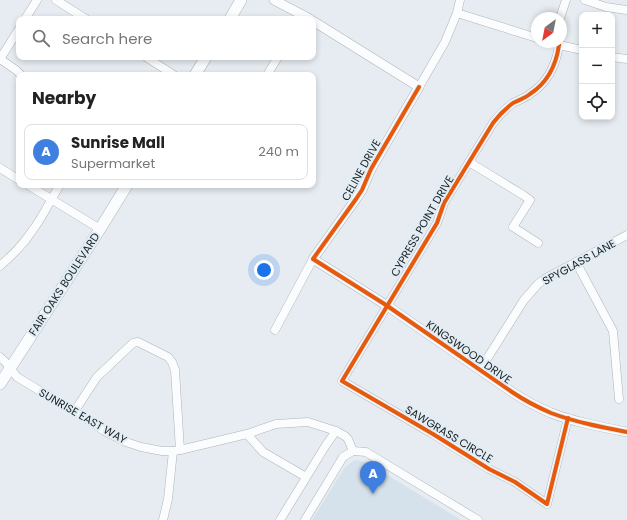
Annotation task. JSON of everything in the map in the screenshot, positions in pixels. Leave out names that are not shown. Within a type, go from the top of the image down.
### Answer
[{"type":"main road","points":[[232,16],[241,0]]},
{"type":"main road","points":[[197,72],[204,60]]},
{"type":"main road","name":"FAIR OAKS BOULEVARD","points":[[0,384],[125,188]]},
{"type":"street","points":[[27,16],[37,0]]},
{"type":"street","points":[[56,0],[81,16]]},
{"type":"street","points":[[274,0],[302,16]]},
{"type":"street","name":"CELINE DRIVE","points":[[275,330],[314,259],[362,190],[371,169],[445,42],[457,13],[460,0]]},
{"type":"street","points":[[562,12],[566,0]]},
{"type":"street","points":[[584,0],[606,7],[627,10]]},
{"type":"street","points":[[457,13],[531,36]]},
{"type":"street","points":[[316,23],[419,87]]},
{"type":"street","points":[[16,34],[0,59],[18,72]]},
{"type":"street","points":[[567,46],[579,49]]},
{"type":"street","name":"CYPRESS POINT DRIVE","points":[[386,306],[437,223],[444,203],[493,123],[499,115],[514,103],[538,89],[556,61],[554,48]]},
{"type":"street","points":[[615,57],[627,59]]},
{"type":"street","points":[[151,60],[169,72]]},
{"type":"street","points":[[269,72],[276,60]]},
{"type":"street","points":[[469,162],[530,200],[513,228],[538,243]]},
{"type":"street","points":[[0,168],[16,178]]},
{"type":"street","points":[[33,188],[100,229]]},
{"type":"street","points":[[0,266],[24,243],[34,230],[58,188]]},
{"type":"street","name":"SPYGLASS LANE","points":[[480,370],[524,300],[538,284],[546,278],[627,235]]},
{"type":"street","name":"KINGSWOOD DRIVE","points":[[314,259],[530,403],[550,412],[591,425],[627,432]]},
{"type":"street","points":[[576,262],[613,330],[619,399]]},
{"type":"street","name":"SAWGRASS CIRCLE","points":[[386,306],[342,381],[433,434],[489,470],[515,482],[547,504],[568,418]]},
{"type":"street","points":[[74,412],[97,377],[133,344],[138,342],[168,357],[172,362],[174,370],[177,451],[168,499],[162,520]]},
{"type":"street","name":"SUNRISE EAST WAY","points":[[0,357],[17,377],[95,424],[104,431],[141,448],[177,451],[247,434],[276,424],[308,422],[336,431],[345,436],[348,439],[353,451]]},
{"type":"street","points":[[280,520],[336,431]]},
{"type":"street","points":[[247,434],[263,452],[306,477]]},
{"type":"street","points":[[305,520],[343,457],[353,451],[366,452],[478,520]]},
{"type":"shaded area","points":[[355,460],[366,462],[461,520],[312,520],[345,467]]},
{"type":"cycle path","points":[[559,48],[553,67],[541,85],[524,98],[510,105],[493,123],[444,203],[437,223],[342,381],[433,434],[489,469],[515,482],[547,504],[568,418]]},
{"type":"cycle path","points":[[419,87],[371,169],[362,190],[313,259],[386,305],[512,392],[531,403],[551,413],[569,419],[627,432]]},
{"type":"place","name":"Sunrise Mall","points":[[373,494]]}]
